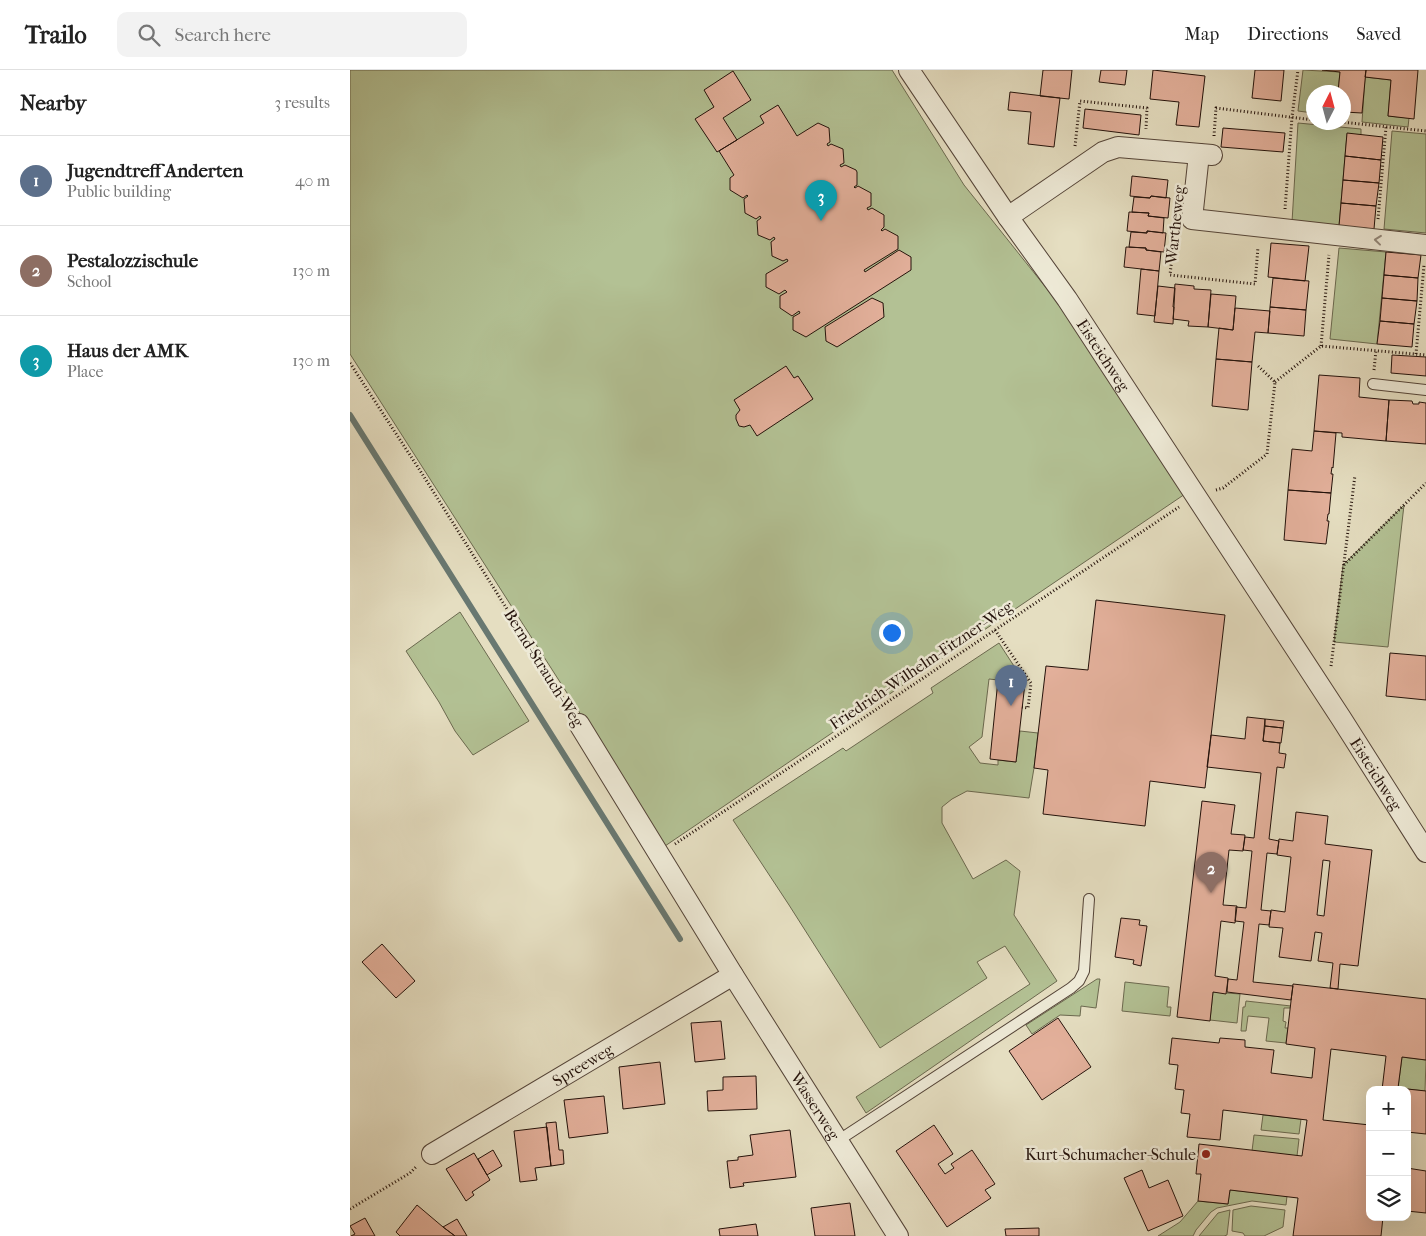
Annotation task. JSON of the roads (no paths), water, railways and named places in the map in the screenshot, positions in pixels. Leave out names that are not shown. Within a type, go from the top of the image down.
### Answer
[{"type":"street","points":[[909,70],[1008,217]]},
{"type":"street","name":"Wartheweg","points":[[1008,217],[1103,152],[1118,147],[1205,154],[1192,219],[1426,245]]},
{"type":"street","name":"Eisteichweg","points":[[1008,217],[1066,299],[1327,697],[1423,837]]},
{"type":"street","name":"Bernd-Strauch-Weg","points":[[579,724],[733,975]]},
{"type":"street","name":"Wasserweg","points":[[733,975],[898,1236]]},
{"type":"street","name":"Spreeweg","points":[[432,1154],[733,975]]},
{"type":"lane","points":[[1372,384],[1426,390]]},
{"type":"lane","points":[[839,1140],[1079,981],[1084,971],[1089,899]]},
{"type":"waterway","points":[[350,415],[680,939]]},
{"type":"place","name":"Haus der AMK","points":[[821,221]]},
{"type":"place","name":"Jugendtreff Anderten","points":[[1011,706]]},
{"type":"place","name":"Pestalozzischule","points":[[1211,893]]},
{"type":"place","name":"Kurt-Schumacher-Schule","points":[[1206,1154]]}]
